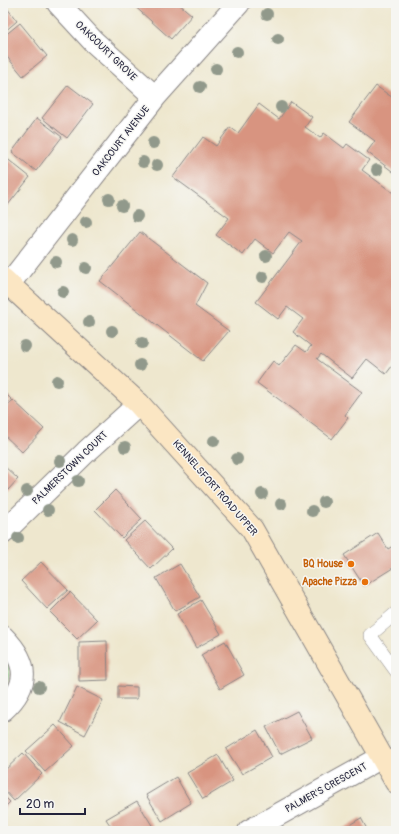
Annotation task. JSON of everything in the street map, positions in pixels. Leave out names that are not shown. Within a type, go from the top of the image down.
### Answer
[{"type":"street","name":"OAKCOURT GROVE","points":[[58,3],[93,41],[156,97]]},
{"type":"street","name":"OAKCOURT AVENUE","points":[[6,281],[156,97],[239,3]]},
{"type":"street","name":"KENNELSFORT ROAD UPPER","points":[[6,281],[139,404],[252,529],[396,782]]},
{"type":"street","name":"PALMERSTOWN COURT","points":[[3,533],[86,452],[139,404]]},
{"type":"street","points":[[3,637],[19,657],[23,668],[24,678],[21,688],[14,700],[3,710]]},
{"type":"street","name":"PALMER'S CRESCENT","points":[[249,831],[382,757]]},
{"type":"lane","points":[[396,613],[370,635],[396,671]]},
{"type":"green space","points":[[3,656],[8,665],[9,678],[3,692]]},
{"type":"building","points":[[3,3],[17,21],[3,33]]},
{"type":"building","points":[[131,3],[178,3],[192,15],[171,39]]},
{"type":"building","points":[[20,23],[47,56],[23,76],[3,52],[3,37]]},
{"type":"building","points":[[68,85],[93,104],[67,138],[42,118]]},
{"type":"building","points":[[376,86],[396,100],[396,174],[367,152],[375,141],[349,122]]},
{"type":"building","points":[[291,102],[312,117],[305,127],[320,138],[324,133],[344,148],[347,144],[369,160],[362,170],[396,195],[396,361],[386,374],[367,359],[352,378],[321,354],[317,359],[362,392],[345,415],[348,418],[332,439],[257,383],[273,361],[279,366],[296,345],[306,352],[311,346],[293,332],[303,319],[287,307],[278,319],[256,302],[302,241],[289,232],[273,253],[255,239],[243,255],[216,235],[229,218],[173,177],[203,137],[216,146],[230,127],[238,133],[259,104],[279,119]]},
{"type":"building","points":[[37,118],[62,137],[36,171],[12,152]]},
{"type":"building","points":[[5,157],[30,177],[4,210],[3,160]]},
{"type":"building","points":[[140,232],[207,283],[195,306],[229,331],[203,361],[100,281]]},
{"type":"building","points":[[3,391],[11,399],[3,408]]},
{"type":"building","points":[[13,400],[44,429],[22,452],[3,434],[3,411]]},
{"type":"building","points":[[3,465],[18,479],[8,490],[3,485]]},
{"type":"building","points":[[115,490],[142,519],[122,538],[95,510]]},
{"type":"building","points":[[145,521],[172,549],[151,569],[124,540]]},
{"type":"building","points":[[378,533],[388,549],[396,544],[396,566],[364,586],[344,555]]},
{"type":"building","points":[[41,562],[68,590],[47,609],[21,581]]},
{"type":"building","points":[[180,564],[200,597],[175,611],[156,578]]},
{"type":"building","points":[[70,592],[97,620],[77,639],[50,612]]},
{"type":"building","points":[[201,600],[221,634],[196,648],[177,614]]},
{"type":"building","points":[[107,641],[108,680],[79,681],[79,642]]},
{"type":"building","points":[[225,641],[244,675],[220,689],[201,655]]},
{"type":"building","points":[[118,686],[137,687],[137,699],[118,699]]},
{"type":"building","points":[[77,687],[103,700],[85,735],[60,722]]},
{"type":"building","points":[[297,711],[312,738],[280,754],[266,727]]},
{"type":"building","points":[[55,725],[74,746],[45,772],[26,751]]},
{"type":"building","points":[[257,730],[272,757],[242,774],[226,749]]},
{"type":"building","points":[[23,753],[42,774],[14,801],[3,789],[3,772]]},
{"type":"building","points":[[218,755],[233,781],[203,799],[187,773]]},
{"type":"building","points":[[176,777],[191,803],[162,821],[146,795]]},
{"type":"building","points":[[3,795],[10,802],[3,809]]},
{"type":"building","points":[[137,801],[153,827],[146,831],[114,831],[106,819]]},
{"type":"building","points":[[361,818],[368,831],[337,831],[346,827]]},
{"type":"place","name":"BQ House","points":[[351,564]]},
{"type":"place","name":"Apache Pizza","points":[[365,582]]}]
